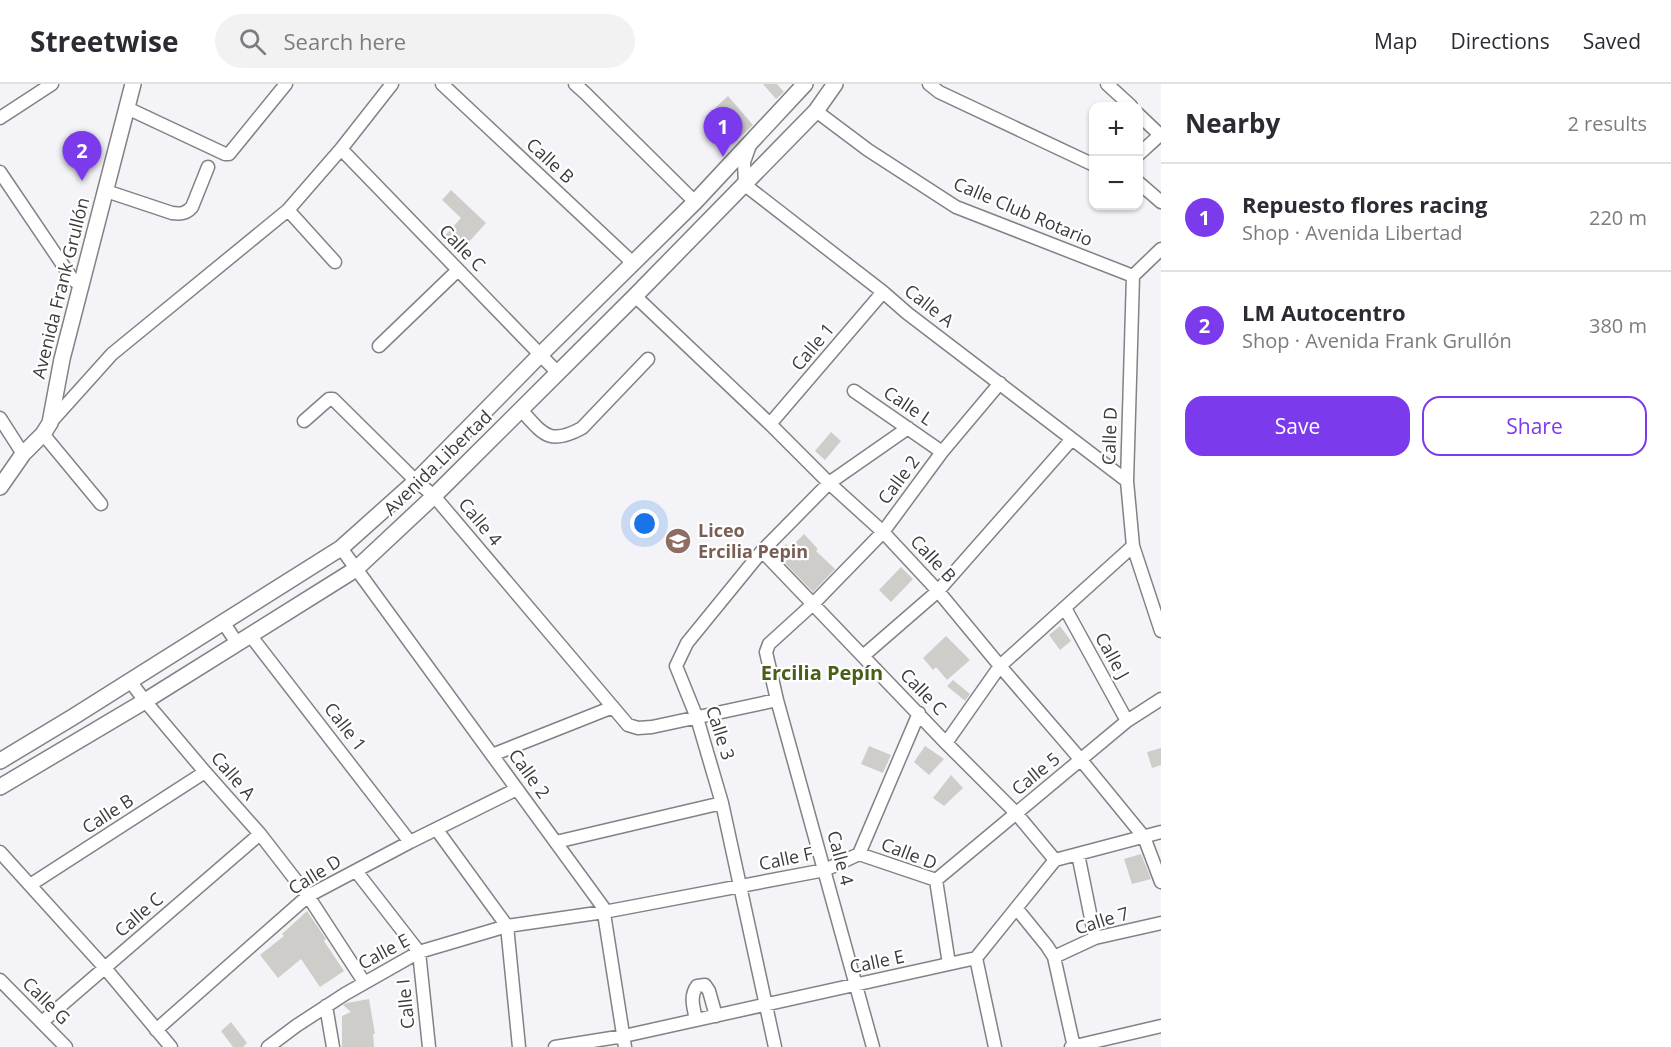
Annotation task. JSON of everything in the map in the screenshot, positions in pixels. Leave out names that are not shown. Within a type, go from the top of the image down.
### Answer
[{"type":"main road","name":"Avenida Frank Grullón","points":[[46,428],[133,84]]},
{"type":"main road","name":"Avenida Libertad","points":[[0,787],[145,701],[356,569],[434,496],[635,296],[816,111],[835,84]]},
{"type":"main road","name":"Avenida Libertad","points":[[0,761],[341,548],[416,481],[695,202],[752,142],[798,87]]},
{"type":"main road","points":[[0,486],[23,454],[46,428]]},
{"type":"street","points":[[0,118],[52,84]]},
{"type":"street","points":[[127,108],[229,154],[286,84]]},
{"type":"street","points":[[101,504],[46,428],[112,354],[288,210],[341,149],[392,84]]},
{"type":"street","name":"Calle B","points":[[442,84],[633,264]]},
{"type":"street","points":[[574,84],[695,202]]},
{"type":"street","points":[[929,84],[945,94],[1089,163]]},
{"type":"street","points":[[945,94],[953,84]]},
{"type":"street","points":[[1107,84],[1127,102]]},
{"type":"street","name":"Calle Club Rotario","points":[[816,111],[868,150],[956,207],[1133,276]]},
{"type":"street","points":[[1143,119],[1161,135],[1143,151]]},
{"type":"street","points":[[745,184],[744,162],[752,142]]},
{"type":"street","name":"Calle C","points":[[341,149],[558,373]]},
{"type":"street","points":[[106,191],[171,213],[181,214],[192,207],[208,167]]},
{"type":"street","points":[[0,172],[73,280],[82,286]]},
{"type":"street","name":"Calle A","points":[[745,184],[907,313],[1127,482]]},
{"type":"street","points":[[1143,186],[1161,202]]},
{"type":"street","points":[[288,210],[335,261]]},
{"type":"street","points":[[1133,276],[1161,249]]},
{"type":"street","points":[[379,346],[458,270]]},
{"type":"street","name":"Calle D","points":[[1133,276],[1127,482],[1133,546],[1161,630]]},
{"type":"street","name":"Calle 1","points":[[770,424],[883,292]]},
{"type":"street","name":"Calle B","points":[[635,296],[883,532],[938,591],[1143,837],[1161,882]]},
{"type":"street","points":[[521,410],[541,432],[553,437],[568,436],[582,428],[648,359]]},
{"type":"street","name":"Calle 2","points":[[769,644],[883,532],[942,452],[1000,383]]},
{"type":"street","name":"Calle L","points":[[854,391],[942,452]]},
{"type":"street","name":"Calle 4","points":[[304,421],[329,399],[333,399],[434,496],[613,707]]},
{"type":"street","points":[[0,418],[23,454]]},
{"type":"street","name":"Calle 3","points":[[775,1047],[722,803],[697,718],[676,666],[687,643],[762,551],[829,483],[908,428]]},
{"type":"street","points":[[863,656],[938,591],[1072,439]]},
{"type":"street","points":[[946,743],[1000,666],[1133,546]]},
{"type":"street","name":"Calle 2","points":[[341,548],[603,907],[624,1041]]},
{"type":"street","name":"Calle C","points":[[762,551],[1016,813],[1055,860]]},
{"type":"street","name":"Calle J","points":[[1065,608],[1127,721]]},
{"type":"street","points":[[223,622],[237,643]]},
{"type":"street","name":"Calle 1","points":[[250,634],[410,842]]},
{"type":"street","name":"Calle 4","points":[[769,644],[766,652],[777,700],[873,1047]]},
{"type":"street","name":"Calle A","points":[[130,681],[260,834],[308,896],[364,982]]},
{"type":"street","name":"Calle 5","points":[[936,880],[1127,721],[1161,699]]},
{"type":"street","points":[[492,754],[613,707],[628,725],[638,728],[697,718],[777,700]]},
{"type":"street","points":[[859,854],[919,713]]},
{"type":"street","name":"Calle B","points":[[30,885],[205,772]]},
{"type":"street","name":"Calle D","points":[[156,1029],[308,896],[517,789]]},
{"type":"street","points":[[556,842],[722,803]]},
{"type":"street","points":[[437,830],[507,926],[519,1047]]},
{"type":"street","points":[[994,1047],[976,958],[1055,860],[1161,832]]},
{"type":"street","name":"Calle C","points":[[42,1022],[260,834]]},
{"type":"street","points":[[0,852],[105,968],[171,1047]]},
{"type":"street","name":"Calle D","points":[[859,854],[936,880],[949,964]]},
{"type":"street","name":"Calle F","points":[[604,912],[825,870],[859,854]]},
{"type":"street","points":[[1078,854],[1095,938]]},
{"type":"street","name":"Calle I","points":[[356,871],[419,952],[429,1047]]},
{"type":"street","points":[[1017,909],[1054,957],[1073,1047],[1161,1026]]},
{"type":"street","name":"Calle E","points":[[268,1047],[364,982],[419,952],[507,926],[604,912]]},
{"type":"street","name":"Calle 7","points":[[1054,957],[1095,938],[1161,923]]},
{"type":"street","name":"Calle E","points":[[555,1047],[624,1041],[696,1020],[976,958]]},
{"type":"street","name":"Calle G","points":[[0,980],[66,1047]]},
{"type":"street","points":[[696,1020],[692,1000],[697,986],[705,985],[710,991],[716,1016]]},
{"type":"street","points":[[326,1006],[333,1047]]},
{"type":"building","points":[[763,84],[777,84],[784,92],[776,99]]},
{"type":"building","points":[[728,96],[753,125],[740,137],[715,108]]},
{"type":"building","points":[[451,190],[486,223],[458,254],[442,239],[461,218],[442,200]]},
{"type":"building","points":[[831,432],[841,441],[825,460],[815,451]]},
{"type":"building","points":[[804,534],[818,549],[816,551],[835,569],[813,592],[776,554],[786,544],[790,548]]},
{"type":"building","points":[[901,567],[913,579],[891,602],[879,590]]},
{"type":"building","points":[[1060,626],[1071,641],[1060,650],[1049,635]]},
{"type":"building","points":[[946,636],[970,660],[947,680],[936,667],[933,670],[923,658]]},
{"type":"building","points":[[953,680],[970,694],[965,701],[947,686]]},
{"type":"building","points":[[869,746],[891,755],[883,773],[861,764]]},
{"type":"building","points":[[925,746],[944,759],[929,775],[914,762]]},
{"type":"building","points":[[1161,748],[1161,765],[1152,768],[1147,752]]},
{"type":"building","points":[[951,775],[963,788],[944,806],[933,798]]},
{"type":"building","points":[[1141,854],[1151,879],[1132,884],[1124,859]]},
{"type":"building","points":[[307,911],[344,971],[320,987],[301,959],[278,978],[260,955],[284,936],[282,934]]},
{"type":"building","points":[[369,999],[375,1034],[373,1034],[374,1047],[342,1047],[342,1016],[351,1012],[343,1005]]},
{"type":"building","points":[[231,1022],[247,1043],[243,1047],[233,1047],[221,1031]]},
{"type":"place","name":"Repuesto flores racing","points":[[723,157]]},
{"type":"place","name":"LM Autocentro","points":[[82,181]]},
{"type":"place","name":"Liceo Ercilia Pepin","points":[[678,541]]},
{"type":"district","name":"Ercilia Pepín","points":[[822,673]]}]
